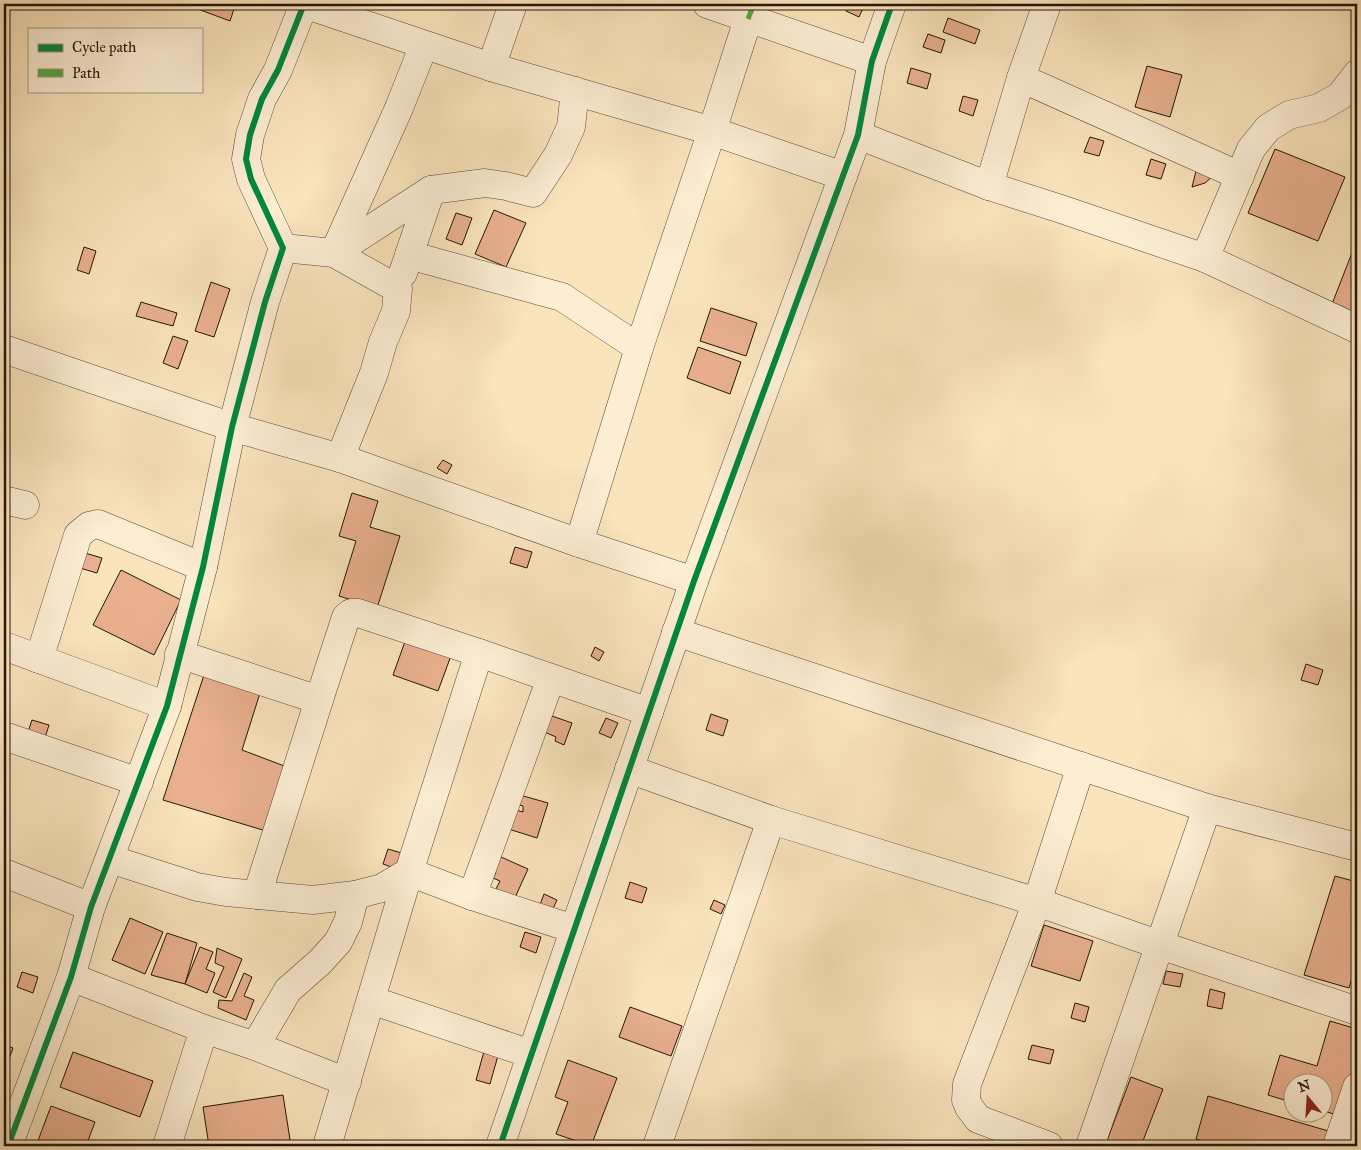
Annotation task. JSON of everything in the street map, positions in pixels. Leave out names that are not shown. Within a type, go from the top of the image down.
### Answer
[{"type":"street","points":[[8,1146],[71,977],[91,907],[167,706],[203,567],[232,427],[265,302],[283,248],[250,179],[246,158],[250,135],[262,99],[278,70],[304,4],[492,67],[712,131],[843,176]]},
{"type":"street","points":[[492,67],[513,4]]},
{"type":"street","points":[[707,4],[872,61]]},
{"type":"street","points":[[500,1146],[694,581],[858,135],[872,61],[892,4]]},
{"type":"street","points":[[989,186],[1021,78],[1047,4]]},
{"type":"street","points":[[579,543],[639,348],[748,18]]},
{"type":"street","points":[[334,253],[399,108],[424,45]]},
{"type":"street","points":[[1205,258],[1251,149],[1268,128],[1289,115],[1319,108],[1340,96],[1357,74]]},
{"type":"street","points":[[1021,78],[1240,176]]},
{"type":"street","points":[[334,253],[431,190],[485,183],[533,193],[558,155],[571,127],[575,91]]},
{"type":"street","points":[[858,135],[989,186],[1061,208],[1205,258],[1357,329]]},
{"type":"street","points":[[340,458],[374,373],[396,311],[398,288],[431,190]]},
{"type":"street","points":[[283,248],[334,253],[398,288]]},
{"type":"street","points":[[409,255],[562,297],[639,348]]},
{"type":"street","points":[[4,349],[232,427],[340,458],[579,543],[694,581]]},
{"type":"street","points":[[39,659],[78,535],[89,526],[98,524],[203,567]]},
{"type":"street","points":[[257,895],[346,617],[351,613],[358,613],[479,653],[648,712]]},
{"type":"street","points":[[676,632],[1208,808],[1357,847]]},
{"type":"street","points":[[4,646],[167,706]]},
{"type":"street","points":[[328,1146],[409,872],[479,653]]},
{"type":"street","points":[[179,654],[319,700]]},
{"type":"street","points":[[472,896],[550,678]]},
{"type":"street","points":[[4,736],[139,782]]},
{"type":"street","points":[[1049,1146],[978,1119],[966,1100],[967,1084],[1037,902],[1081,766]]},
{"type":"street","points":[[629,768],[771,820],[1037,902],[1357,1011]]},
{"type":"street","points":[[1090,1146],[1208,808]]},
{"type":"street","points":[[657,1146],[771,820]]},
{"type":"street","points":[[110,859],[190,885],[275,898],[313,900],[355,895],[382,888],[409,872]]},
{"type":"street","points":[[409,872],[472,896],[574,929]]},
{"type":"street","points":[[4,873],[91,907]]},
{"type":"street","points":[[255,1046],[288,990],[320,962],[338,942],[348,922],[355,895]]},
{"type":"street","points":[[71,977],[346,1082]]},
{"type":"street","points":[[371,1000],[531,1054]]},
{"type":"street","points":[[167,1146],[204,1029]]},
{"type":"street","points":[[1337,1146],[1357,1087]]},
{"type":"building","points":[[196,4],[220,4],[234,9],[230,21],[195,8]]},
{"type":"building","points":[[849,4],[865,4],[859,17],[846,11]]},
{"type":"building","points":[[948,18],[980,30],[975,44],[943,32]]},
{"type":"building","points":[[928,34],[945,40],[941,53],[923,47]]},
{"type":"building","points":[[1147,66],[1182,75],[1170,117],[1135,107]]},
{"type":"building","points":[[911,68],[931,74],[927,89],[907,83]]},
{"type":"building","points":[[963,96],[978,100],[973,116],[959,111]]},
{"type":"building","points":[[1090,137],[1104,141],[1099,156],[1084,152]]},
{"type":"building","points":[[1275,149],[1345,177],[1318,241],[1248,213]]},
{"type":"building","points":[[1151,159],[1166,164],[1161,179],[1146,175]]},
{"type":"building","points":[[1196,171],[1212,177],[1205,183],[1192,187]]},
{"type":"building","points":[[494,210],[526,223],[506,267],[475,254]]},
{"type":"building","points":[[456,213],[472,218],[462,245],[446,239]]},
{"type":"building","points":[[1357,240],[1357,314],[1332,304]]},
{"type":"building","points":[[84,247],[96,251],[89,274],[77,270]]},
{"type":"building","points":[[211,282],[230,289],[214,337],[195,331]]},
{"type":"building","points":[[141,302],[177,313],[173,326],[136,316]]},
{"type":"building","points":[[711,308],[757,323],[746,356],[700,341]]},
{"type":"building","points":[[173,336],[188,341],[178,369],[163,363]]},
{"type":"building","points":[[698,347],[741,362],[730,394],[687,378]]},
{"type":"building","points":[[443,460],[452,465],[447,474],[437,468]]},
{"type":"building","points":[[352,493],[378,501],[370,527],[400,536],[377,608],[339,596],[356,541],[339,536]]},
{"type":"building","points":[[515,547],[532,552],[527,568],[510,563]]},
{"type":"building","points":[[85,553],[102,558],[97,573],[80,568]]},
{"type":"building","points":[[121,570],[181,600],[154,655],[93,625]]},
{"type":"building","points":[[407,636],[452,653],[438,691],[393,675]]},
{"type":"building","points":[[595,647],[604,652],[599,661],[591,656]]},
{"type":"building","points":[[1306,664],[1323,670],[1318,685],[1301,680]]},
{"type":"building","points":[[204,675],[260,693],[242,750],[287,767],[266,831],[163,800]]},
{"type":"building","points":[[555,706],[552,716],[572,723],[564,745],[555,741],[556,737],[535,728]]},
{"type":"building","points":[[711,714],[728,720],[723,736],[706,730]]},
{"type":"building","points":[[606,718],[618,723],[611,738],[599,733]]},
{"type":"building","points":[[32,720],[49,725],[44,741],[27,735]]},
{"type":"building","points":[[513,793],[548,803],[537,838],[499,826],[506,807],[523,812],[523,806],[510,802]]},
{"type":"building","points":[[388,849],[405,854],[400,870],[383,864]]},
{"type":"building","points":[[492,853],[528,869],[513,902],[494,893],[500,881],[493,878],[496,872],[485,867]]},
{"type":"building","points":[[1335,876],[1357,882],[1357,962],[1349,988],[1304,975]]},
{"type":"building","points":[[630,882],[647,888],[642,903],[625,898]]},
{"type":"building","points":[[544,894],[557,900],[550,915],[538,910]]},
{"type":"building","points":[[714,900],[725,905],[721,914],[710,909]]},
{"type":"building","points":[[130,918],[163,932],[145,974],[112,960]]},
{"type":"building","points":[[1044,925],[1093,941],[1080,981],[1031,966]]},
{"type":"building","points":[[525,932],[541,937],[536,953],[520,947]]},
{"type":"building","points":[[167,933],[197,943],[185,984],[151,975]]},
{"type":"building","points":[[200,947],[213,952],[206,969],[215,973],[207,993],[185,984]]},
{"type":"building","points":[[217,948],[242,959],[226,998],[213,992],[224,967],[215,963]]},
{"type":"building","points":[[1166,971],[1183,974],[1180,987],[1163,984]]},
{"type":"building","points":[[22,972],[38,977],[33,993],[17,987]]},
{"type":"building","points":[[244,973],[252,977],[244,996],[254,1000],[246,1020],[218,1008],[219,1000],[232,1001]]},
{"type":"building","points":[[1210,989],[1225,993],[1222,1009],[1207,1006]]},
{"type":"building","points":[[1075,1003],[1089,1007],[1085,1022],[1071,1018]]},
{"type":"building","points":[[630,1007],[682,1026],[671,1056],[619,1037]]},
{"type":"building","points":[[1330,1021],[1357,1029],[1357,1059],[1340,1116],[1334,1114],[1334,1072],[1284,1072],[1284,1100],[1268,1095],[1280,1055],[1317,1066]]},
{"type":"building","points":[[4,1045],[13,1048],[4,1073]]},
{"type":"building","points":[[1032,1045],[1054,1050],[1050,1064],[1028,1059]]},
{"type":"building","points":[[485,1048],[499,1052],[490,1084],[476,1080]]},
{"type":"building","points":[[73,1052],[153,1081],[140,1117],[60,1087]]},
{"type":"building","points":[[568,1060],[617,1078],[591,1146],[556,1134],[568,1102],[555,1097]]},
{"type":"building","points":[[1131,1077],[1163,1089],[1141,1146],[1105,1146]]},
{"type":"building","points":[[283,1095],[291,1146],[209,1146],[203,1107]]},
{"type":"building","points":[[1208,1096],[1284,1118],[1284,1122],[1298,1122],[1332,1132],[1327,1146],[1222,1146],[1196,1139]]},
{"type":"building","points":[[51,1106],[95,1122],[86,1146],[36,1146]]},
{"type":"building","points":[[1357,1117],[1357,1146],[1348,1146]]},
{"type":"marked path","points":[[748,19],[754,4]]},
{"type":"cycle path","points":[[8,1146],[71,977],[91,907],[167,706],[203,567],[232,427],[265,302],[283,248],[251,179],[246,159],[250,135],[262,99],[278,70],[304,4]]},
{"type":"cycle path","points":[[500,1146],[694,581],[858,135],[872,61],[892,4]]}]
